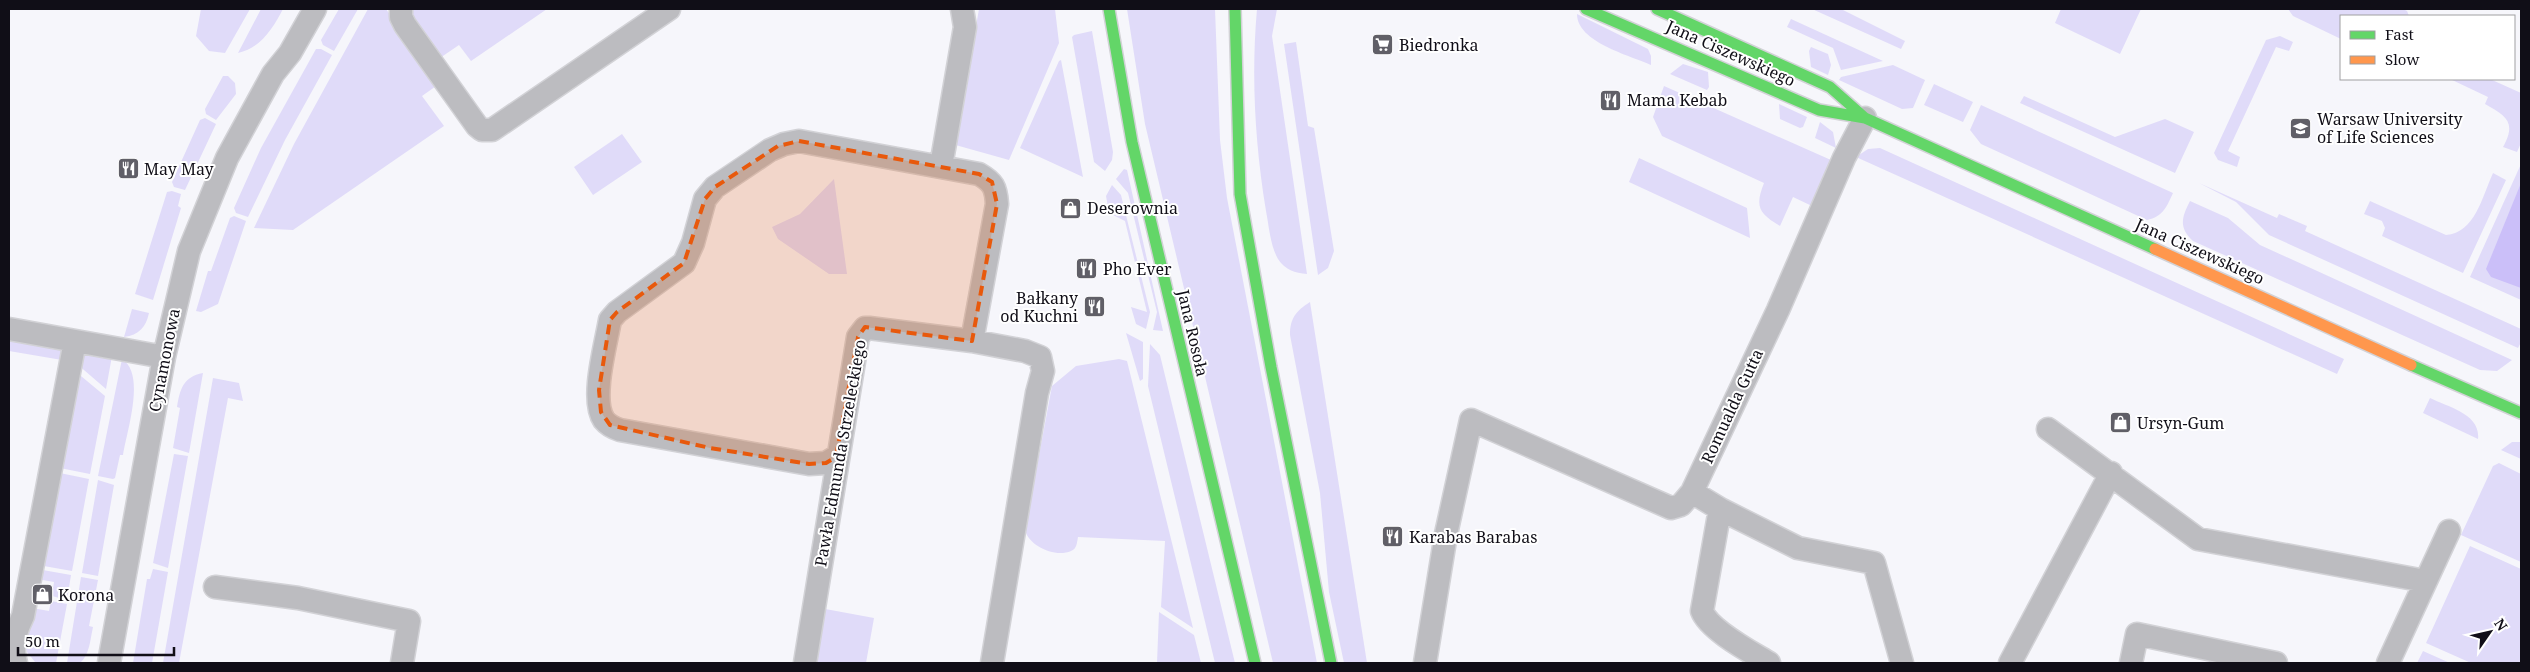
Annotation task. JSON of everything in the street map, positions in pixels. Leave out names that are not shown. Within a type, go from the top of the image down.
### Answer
[{"type":"main road","name":"Jana Rosoła","points":[[1109,9],[1132,142],[1255,663]]},
{"type":"main road","points":[[1235,9],[1240,194],[1270,367],[1331,663]]},
{"type":"main road","name":"Jana Ciszewskiego","points":[[1586,9],[1819,110],[1865,118],[2370,347],[2521,413]]},
{"type":"main road","name":"Jana Ciszewskiego","points":[[1657,9],[1830,87],[1865,118]]},
{"type":"street","name":"Cynamonowa","points":[[273,74],[276,57],[299,9]]},
{"type":"street","name":"Cynamonowa","points":[[109,663],[164,357],[189,251],[228,158],[273,74],[290,53],[315,9]]},
{"type":"street","points":[[401,9],[401,17],[411,33],[477,126],[486,131],[492,130],[669,9]]},
{"type":"street","points":[[941,166],[964,28],[962,9]]},
{"type":"street","name":"Romualda Gutta","points":[[1692,492],[1778,310],[1844,158],[1865,118]]},
{"type":"street","points":[[836,457],[826,463],[809,464],[620,430],[610,425],[604,419],[599,404],[599,390],[610,320],[617,312],[684,263],[693,243],[708,194],[778,146],[799,141],[979,174],[992,182],[996,192],[997,204],[972,342],[1025,352],[1040,357],[1043,371],[1037,393],[992,663]]},
{"type":"street","points":[[9,328],[164,357]]},
{"type":"street","name":"Pawła Edmunda Strzeleckiego","points":[[805,663],[836,457],[858,337],[865,328],[972,342]]},
{"type":"street","points":[[16,663],[13,654],[17,628],[23,616],[75,341]]},
{"type":"street","points":[[1425,663],[1446,534],[1471,420],[1670,508],[1681,505],[1692,492],[1720,509],[1798,548],[1874,563],[1902,663]]},
{"type":"street","points":[[2048,429],[2111,473],[2198,539],[2425,581]]},
{"type":"street","points":[[2010,663],[2111,473]]},
{"type":"street","points":[[1720,509],[1702,612],[1712,626],[1768,663]]},
{"type":"street","points":[[2388,663],[2449,531]]},
{"type":"street","points":[[215,587],[298,598],[410,621],[402,663]]},
{"type":"street","points":[[2132,663],[2137,634],[2261,662]]},
{"type":"highlighted area","points":[[799,141],[979,174],[992,182],[997,204],[972,341],[865,327],[858,337],[836,457],[826,463],[809,464],[710,448],[610,425],[601,412],[599,390],[610,320],[617,312],[684,263],[705,199],[715,187],[778,146]]},
{"type":"shaded area","points":[[201,9],[250,9],[225,53],[209,51],[196,36]]},
{"type":"shaded area","points":[[261,9],[283,9],[260,42],[238,53]]},
{"type":"shaded area","points":[[339,9],[358,9],[334,51],[323,45],[321,40]]},
{"type":"shaded area","points":[[368,9],[386,9],[439,84],[422,96],[444,126],[293,230],[254,228],[294,144]]},
{"type":"shaded area","points":[[411,9],[547,9],[471,61],[459,45],[437,60],[411,13]]},
{"type":"shaded area","points":[[979,9],[1055,9],[1059,43],[1009,160],[952,144],[956,139]]},
{"type":"shaded area","points":[[1127,9],[1215,9],[1220,140],[1227,198],[1317,663],[1273,663],[1145,124]]},
{"type":"shaded area","points":[[1257,9],[1277,9],[1272,36],[1307,274],[1298,273],[1281,263],[1275,254],[1270,235],[1259,161],[1255,110],[1254,59]]},
{"type":"shaded area","points":[[1812,9],[1841,9],[1905,41],[1901,49]]},
{"type":"shaded area","points":[[2061,9],[2141,9],[2120,54],[2055,23]]},
{"type":"shaded area","points":[[2288,9],[2403,9],[2407,11],[2409,15],[2340,15],[2340,39],[2293,16]]},
{"type":"shaded area","points":[[1577,14],[1648,49],[1651,56],[1651,65],[1618,52],[1595,40],[1579,24]]},
{"type":"shaded area","points":[[1791,19],[1883,61],[1841,70],[1833,48],[1787,27]]},
{"type":"shaded area","points":[[1092,31],[1113,152],[1112,160],[1105,171],[1094,162],[1072,37]]},
{"type":"shaded area","points":[[2280,36],[2293,42],[2289,51],[2276,47],[2228,151],[2240,157],[2237,167],[2218,160],[2214,153],[2266,40]]},
{"type":"shaded area","points":[[1296,42],[1308,126],[1314,128],[1334,251],[1328,268],[1318,275],[1284,44]]},
{"type":"shaded area","points":[[1811,47],[1828,54],[1831,65],[1828,75],[1811,67],[1809,51]]},
{"type":"shaded area","points":[[316,49],[321,49],[332,55],[285,140],[248,217],[236,213],[234,208],[261,148]]},
{"type":"shaded area","points":[[1061,60],[1083,177],[1020,148]]},
{"type":"shaded area","points":[[1683,64],[1708,72],[1709,87],[1707,90],[1670,74]]},
{"type":"shaded area","points":[[1893,65],[1925,80],[1913,108],[1902,109],[1839,80],[1841,77]]},
{"type":"shaded area","points":[[223,76],[228,76],[235,83],[236,94],[216,120],[206,114],[205,109]]},
{"type":"shaded area","points":[[2452,80],[2492,80],[2521,93],[2521,143],[2517,152],[2503,147],[2509,126],[2504,116],[2485,104],[2488,97]]},
{"type":"shaded area","points":[[1934,84],[1973,102],[1963,122],[1924,105]]},
{"type":"shaded area","points":[[1664,86],[1831,160],[1812,206],[1793,197],[1780,226],[1767,217],[1760,208],[1759,203],[1764,183],[1662,136],[1653,117]]},
{"type":"shaded area","points":[[2024,96],[2115,137],[2165,119],[2194,132],[2175,173],[2020,103]]},
{"type":"shaded area","points":[[1779,104],[1807,117],[1803,127],[1800,128],[1780,119]]},
{"type":"shaded area","points":[[1981,105],[2173,193],[2169,202],[2161,214],[2147,220],[1981,144],[1970,130]]},
{"type":"shaded area","points":[[205,118],[216,124],[185,190],[174,187],[172,182],[200,120]]},
{"type":"shaded area","points":[[1820,122],[1833,132],[1836,148],[1815,138]]},
{"type":"shaded area","points":[[622,134],[642,162],[593,195],[574,167]]},
{"type":"shaded area","points":[[1880,148],[2344,359],[2337,374],[1856,157],[1868,149]]},
{"type":"shaded area","points":[[1639,158],[1747,208],[1750,238],[1629,182]]},
{"type":"shaded area","points":[[2521,164],[2521,300],[2470,277]]},
{"type":"shaded area","points":[[1124,169],[1127,170],[1163,331],[1153,330],[1157,312],[1128,193],[1116,179]]},
{"type":"shaded area","points":[[2493,173],[2506,180],[2463,273],[2382,236],[2385,228],[2382,221],[2364,214],[2370,201],[2446,235],[2456,233],[2471,221],[2481,203]]},
{"type":"shaded area","points":[[834,179],[847,274],[829,274],[778,239],[772,227],[800,214]]},
{"type":"shaded area","points":[[2199,183],[2277,218],[2279,214],[2307,226],[2305,231],[2521,329],[2521,342],[2518,348],[2269,235],[2236,202]]},
{"type":"shaded area","points":[[2521,183],[2521,288],[2491,277],[2486,269]]},
{"type":"shaded area","points":[[1112,185],[1121,195],[1150,312],[1146,329],[1136,324],[1131,307],[1147,312],[1125,221],[1109,213],[1106,196]]},
{"type":"shaded area","points":[[172,191],[181,194],[178,206],[181,208],[153,300],[135,294],[167,192]]},
{"type":"shaded area","points":[[2190,201],[2228,218],[2260,245],[2512,360],[2497,371],[2480,370],[2193,241],[2183,226],[2183,217]]},
{"type":"shaded area","points":[[234,216],[246,221],[218,304],[201,312],[196,311],[208,271],[211,271],[230,218]]},
{"type":"shaded area","points":[[1310,302],[1367,663],[1344,663],[1329,592],[1320,493],[1290,335],[1293,319]]},
{"type":"shaded area","points":[[132,309],[149,313],[148,318],[141,330],[124,337]]},
{"type":"shaded area","points":[[1126,333],[1143,342],[1143,379],[1140,381]]},
{"type":"shaded area","points":[[9,337],[64,346],[62,360],[9,351]]},
{"type":"shaded area","points":[[1150,344],[1160,355],[1235,663],[1215,663],[1148,386]]},
{"type":"shaded area","points":[[86,354],[112,356],[106,389],[77,364]]},
{"type":"shaded area","points":[[122,359],[129,366],[133,377],[133,403],[123,455],[120,455],[115,478],[113,479],[98,476]]},
{"type":"shaded area","points":[[1119,359],[1127,361],[1193,628],[1161,607],[1165,541],[1078,537],[1073,550],[1058,553],[1050,552],[1037,546],[1027,536],[1025,530],[1052,386],[1076,366]]},
{"type":"shaded area","points":[[75,371],[105,396],[90,474],[55,467]]},
{"type":"shaded area","points":[[203,373],[189,453],[173,448],[180,408],[177,407],[181,389],[187,381],[191,377]]},
{"type":"shaded area","points":[[213,378],[239,383],[243,401],[228,398],[179,663],[163,663]]},
{"type":"shaded area","points":[[2430,398],[2454,408],[2469,417],[2478,430],[2478,439],[2423,413]]},
{"type":"shaded area","points":[[2512,442],[2521,442],[2521,459],[2501,450]]},
{"type":"shaded area","points":[[174,454],[188,456],[168,568],[153,563]]},
{"type":"shaded area","points":[[2499,463],[2521,474],[2521,562],[2461,535],[2493,466]]},
{"type":"shaded area","points":[[55,472],[89,479],[72,571],[38,565]]},
{"type":"shaded area","points":[[98,480],[114,485],[98,576],[82,573]]},
{"type":"shaded area","points":[[2470,546],[2521,569],[2521,663],[2471,663],[2426,643]]},
{"type":"shaded area","points":[[37,569],[71,575],[67,600],[52,596],[54,582],[37,579],[32,608],[49,611],[51,601],[67,604],[56,663],[35,662],[27,652],[24,643]]},
{"type":"shaded area","points":[[153,569],[168,572],[152,663],[133,663],[147,579],[150,579]]},
{"type":"shaded area","points":[[81,577],[98,580],[89,626],[93,627],[86,655],[80,663],[67,663]]},
{"type":"shaded area","points":[[820,608],[874,618],[866,663],[810,663]]},
{"type":"shaded area","points":[[1159,612],[1194,635],[1201,663],[1157,663]]},
{"type":"shaded area","points":[[2423,651],[2450,663],[2417,663]]},
{"type":"traffic: fast","points":[[1109,9],[1132,142],[1255,663]]},
{"type":"traffic: fast","points":[[1235,9],[1240,194],[1271,367],[1331,663]]},
{"type":"traffic: fast","points":[[1586,9],[1819,110],[1865,118],[2155,249]]},
{"type":"traffic: fast","points":[[1657,9],[1830,87],[1865,118]]},
{"type":"traffic: fast","points":[[2411,365],[2521,413]]},
{"type":"traffic: slow","points":[[2155,249],[2411,365]]},
{"type":"place","name":"Biedronka","points":[[1383,45]]},
{"type":"place","name":"Mama Kebab","points":[[1611,100]]},
{"type":"place","name":"Warsaw University of Life Sciences","points":[[2301,128]]},
{"type":"place","name":"May May","points":[[128,169]]},
{"type":"place","name":"Deserownia","points":[[1071,208]]},
{"type":"place","name":"Pho Ever","points":[[1087,269]]},
{"type":"place","name":"Bałkany od Kuchni","points":[[1094,307]]},
{"type":"place","name":"Ursyn-Gum","points":[[2121,423]]},
{"type":"place","name":"Karabas Barabas","points":[[1393,537]]},
{"type":"place","name":"Korona","points":[[42,595]]}]
